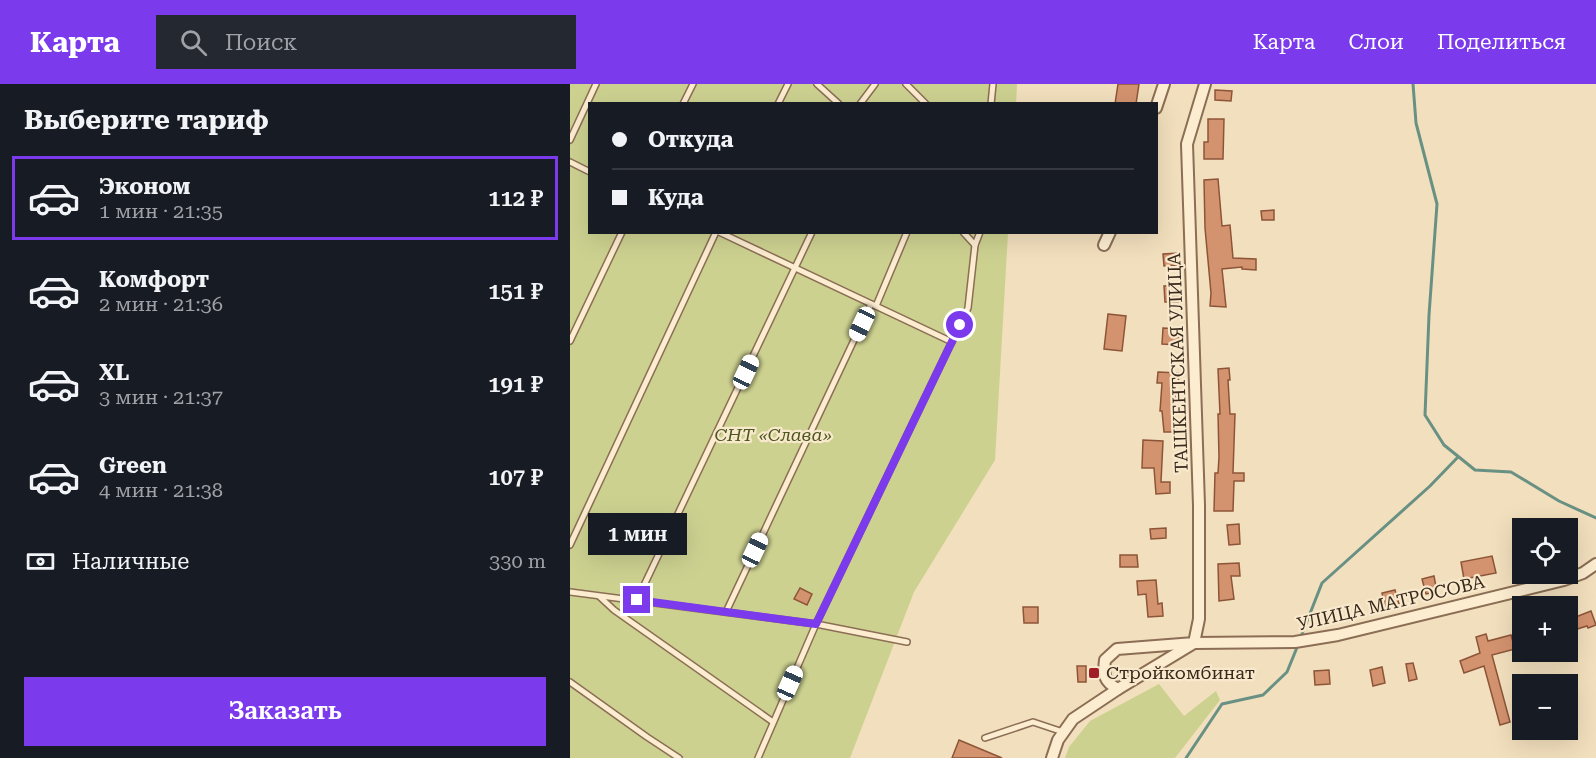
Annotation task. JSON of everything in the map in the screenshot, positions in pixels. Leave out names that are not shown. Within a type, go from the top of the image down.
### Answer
[{"type":"street","points":[[1158,102],[1164,84]]},
{"type":"street","name":"ТАШКЕНТСКАЯ УЛИЦА","points":[[1194,643],[1199,619],[1199,506],[1187,144],[1205,84]]},
{"type":"street","points":[[1104,245],[1109,234]]},
{"type":"street","name":"УЛИЦА МАТРОСОВА","points":[[1118,689],[1108,683],[1103,673],[1105,660],[1117,649],[1194,643],[1295,642],[1338,635],[1564,580],[1583,573],[1596,564]]},
{"type":"street","points":[[1052,758],[1058,740],[1073,719],[1194,643]]},
{"type":"lane","points":[[570,140],[596,84]]},
{"type":"lane","points":[[684,102],[693,84]]},
{"type":"lane","points":[[779,102],[788,84]]},
{"type":"lane","points":[[817,84],[836,102]]},
{"type":"lane","points":[[862,102],[875,84]]},
{"type":"lane","points":[[906,84],[924,102]]},
{"type":"lane","points":[[991,102],[993,84]]},
{"type":"lane","points":[[570,162],[588,171]]},
{"type":"lane","points":[[570,340],[621,234]]},
{"type":"lane","points":[[570,545],[717,234]]},
{"type":"lane","points":[[722,234],[952,342]]},
{"type":"lane","points":[[637,600],[811,234]]},
{"type":"lane","points":[[726,612],[906,234]]},
{"type":"lane","points":[[965,234],[975,245]]},
{"type":"lane","points":[[758,758],[816,624],[968,308],[975,245],[979,234]]},
{"type":"lane","points":[[570,592],[816,624],[907,642]]},
{"type":"lane","points":[[599,596],[614,610],[773,722]]},
{"type":"lane","points":[[570,682],[679,758]]},
{"type":"lane","points":[[985,738],[1033,722],[1064,732]]},
{"type":"green space","name":"СНТ «Слава»","points":[[570,84],[1017,84],[1016,102],[588,102],[588,234],[1008,234],[995,460],[914,592],[850,758],[570,758]]},
{"type":"green space","points":[[1159,684],[1184,716],[1216,691],[1220,700],[1175,758],[1065,758],[1069,747],[1090,721]]},
{"type":"building","points":[[1118,84],[1139,84],[1136,102],[1115,102]]},
{"type":"building","points":[[1215,90],[1232,91],[1231,101],[1215,100]]},
{"type":"building","points":[[1208,119],[1224,119],[1223,159],[1204,159],[1204,142],[1208,142]]},
{"type":"building","points":[[1218,179],[1222,226],[1230,225],[1233,258],[1256,259],[1256,270],[1242,269],[1242,267],[1222,269],[1226,307],[1210,306],[1211,293],[1205,228],[1204,180]]},
{"type":"building","points":[[1274,210],[1274,220],[1262,220],[1261,211]]},
{"type":"building","points":[[1179,253],[1180,265],[1164,266],[1163,254]]},
{"type":"building","points":[[1181,285],[1181,302],[1165,302],[1164,286]]},
{"type":"building","points":[[1108,314],[1126,316],[1122,351],[1104,349]]},
{"type":"building","points":[[1163,328],[1179,329],[1178,345],[1162,344]]},
{"type":"building","points":[[1229,368],[1230,414],[1235,414],[1233,473],[1244,473],[1244,481],[1234,481],[1233,511],[1214,511],[1215,473],[1218,473],[1219,457],[1218,369]]},
{"type":"building","points":[[1158,372],[1179,373],[1178,384],[1176,384],[1174,423],[1176,423],[1176,432],[1164,432],[1162,411],[1160,411],[1162,383],[1157,383]]},
{"type":"building","points":[[1143,440],[1163,441],[1161,482],[1170,482],[1170,493],[1156,494],[1154,468],[1142,468]]},
{"type":"building","points":[[1239,524],[1240,544],[1229,545],[1227,525]]},
{"type":"building","points":[[1166,528],[1166,538],[1151,539],[1150,529]]},
{"type":"building","points":[[1120,555],[1137,555],[1138,567],[1120,567]]},
{"type":"building","points":[[1492,556],[1496,573],[1464,579],[1461,562]]},
{"type":"building","points":[[1239,563],[1240,576],[1231,576],[1234,599],[1219,601],[1218,564]]},
{"type":"building","points":[[1434,576],[1437,592],[1426,594],[1422,579]]},
{"type":"building","points":[[1156,580],[1158,604],[1162,603],[1163,616],[1148,617],[1146,594],[1138,595],[1137,581]]},
{"type":"building","points":[[800,588],[812,594],[807,605],[794,599]]},
{"type":"building","points":[[1395,590],[1399,604],[1385,607],[1382,593]]},
{"type":"building","points":[[1023,607],[1038,607],[1038,623],[1024,623]]},
{"type":"building","points":[[1591,611],[1596,625],[1578,629],[1578,616]]},
{"type":"building","points":[[1486,634],[1488,641],[1511,635],[1512,650],[1492,655],[1510,722],[1500,725],[1484,666],[1464,673],[1460,661],[1480,653],[1476,637]]},
{"type":"building","points":[[1413,663],[1417,679],[1409,681],[1406,664]]},
{"type":"building","points":[[1077,666],[1086,666],[1086,682],[1078,682]]},
{"type":"building","points":[[1382,667],[1385,683],[1373,686],[1370,670]]},
{"type":"building","points":[[1329,670],[1330,684],[1315,685],[1314,671]]},
{"type":"building","points":[[959,740],[1002,758],[952,758]]},
{"type":"waterway","points":[[1413,84],[1416,123],[1437,204],[1425,415],[1444,445],[1475,470],[1511,472],[1559,501],[1596,518]]},
{"type":"waterway","points":[[1300,639],[1322,583],[1430,486],[1458,457]]},
{"type":"waterway","points":[[1186,758],[1222,704],[1263,695],[1287,672],[1298,645]]},
{"type":"place","name":"Стройкомбинат","points":[[1094,673]]},
{"type":"route","points":[[637,600],[816,624],[960,325]]}]
